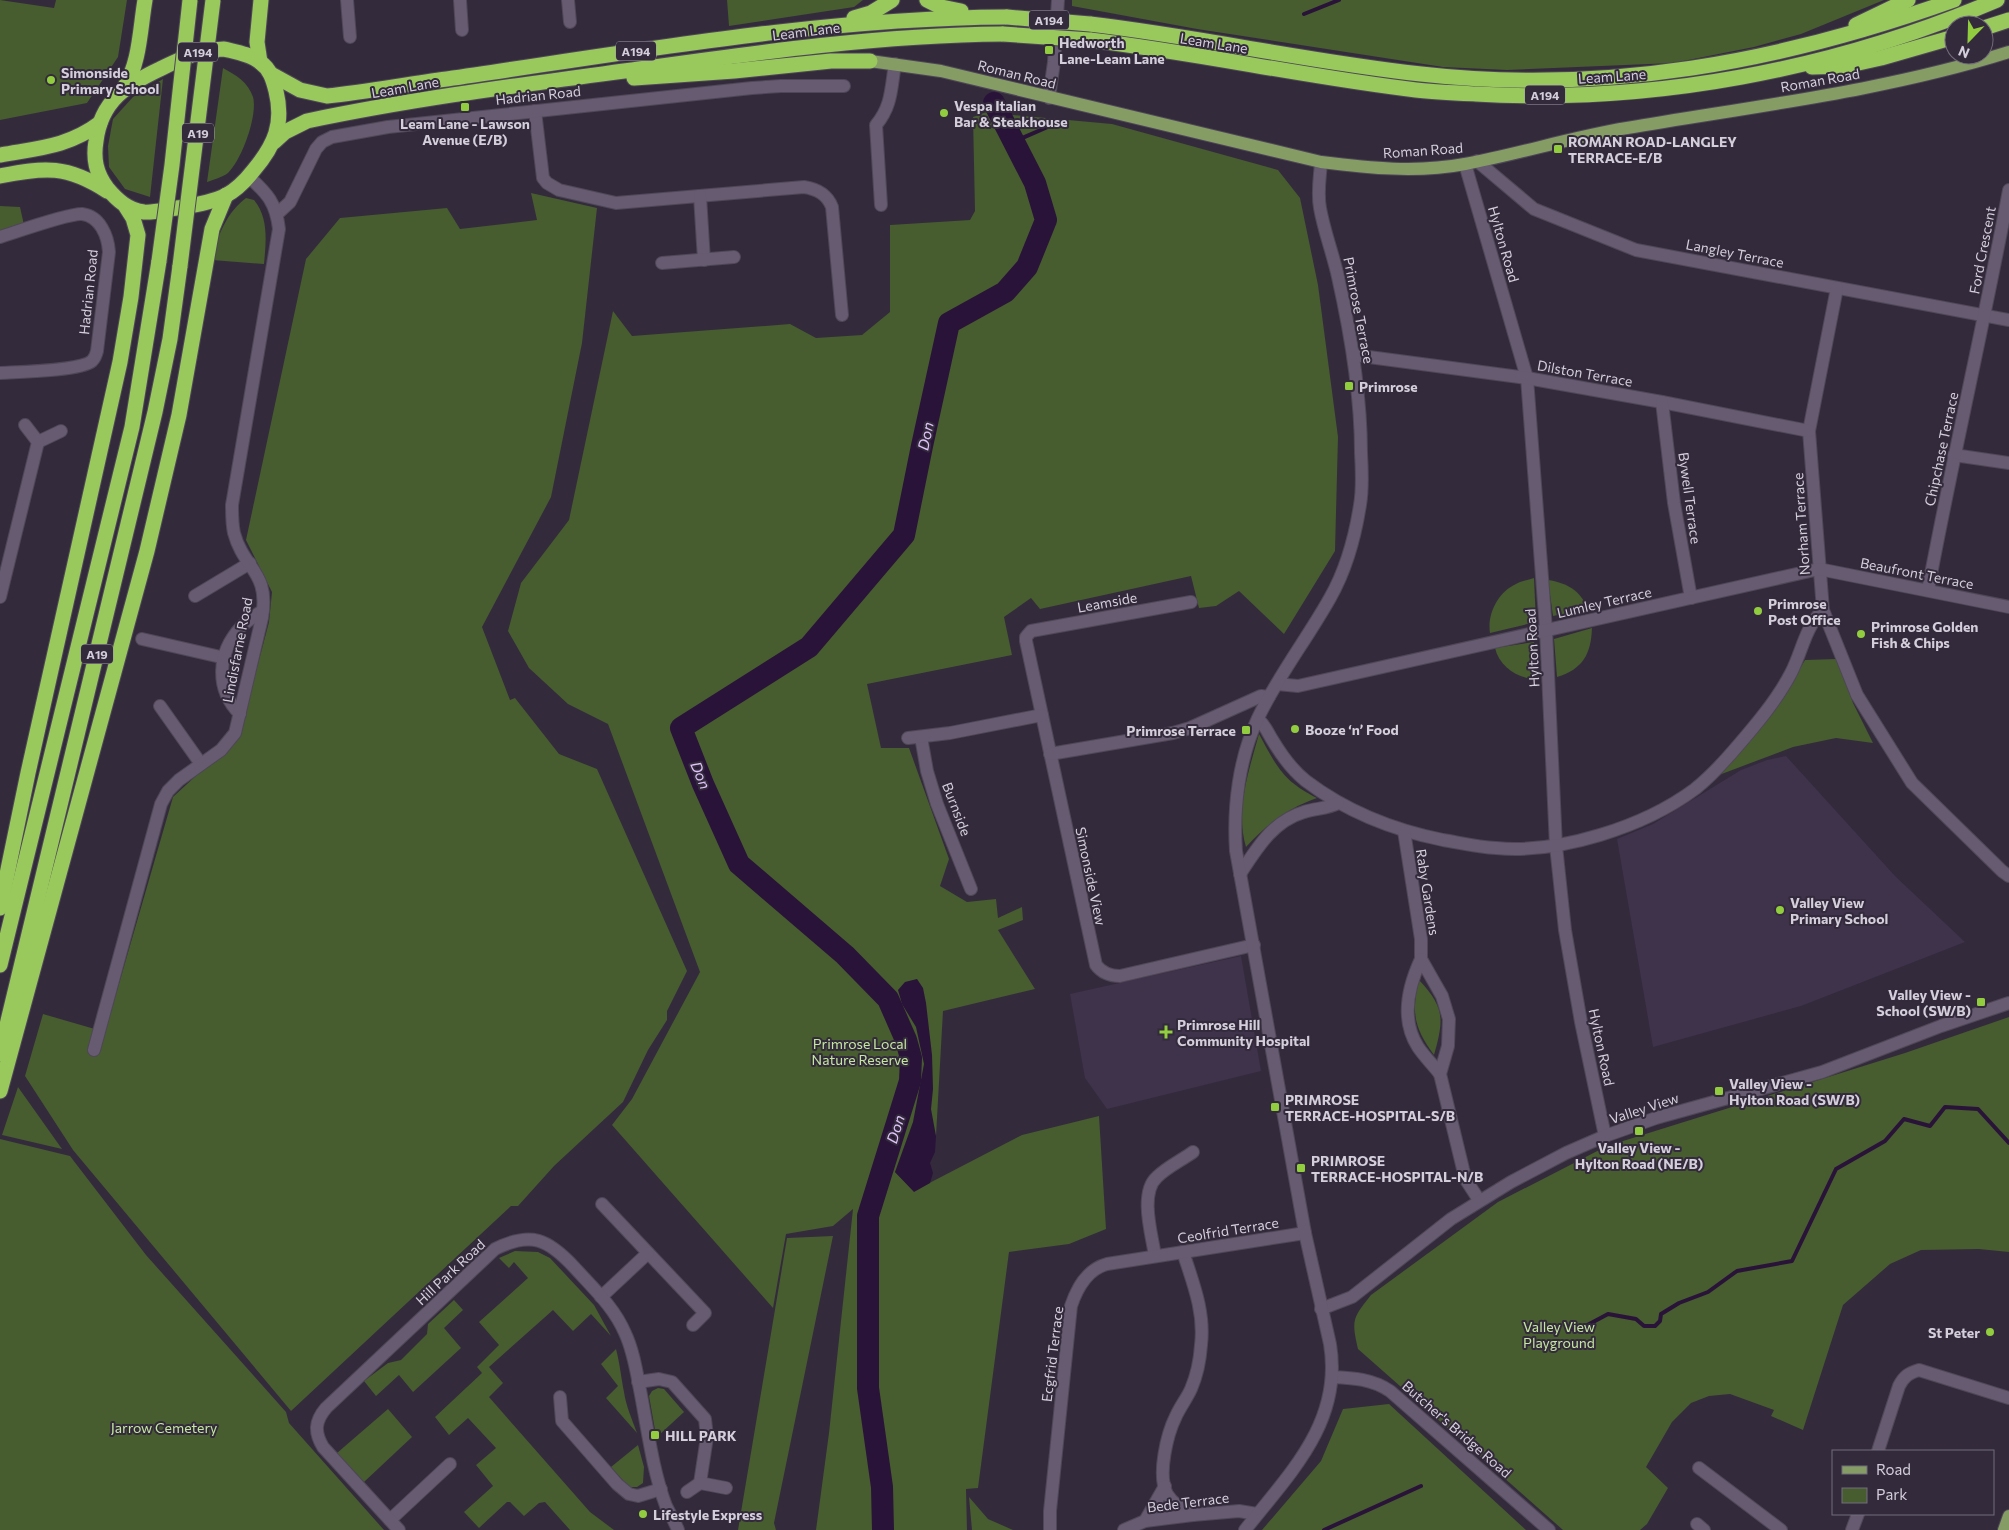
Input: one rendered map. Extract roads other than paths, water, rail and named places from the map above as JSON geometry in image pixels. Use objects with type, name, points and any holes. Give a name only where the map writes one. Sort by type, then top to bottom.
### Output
[{"type":"highway","points":[[124,88],[131,78],[135,64],[145,0]]},
{"type":"highway","name":"A19","points":[[0,965],[132,428],[159,261],[172,165],[190,0]]},
{"type":"highway","name":"A19","points":[[0,1054],[153,421],[170,339],[213,0]]},
{"type":"highway","points":[[260,62],[257,42],[262,0]]},
{"type":"highway","name":"A194","points":[[827,27],[871,13],[892,0]]},
{"type":"highway","name":"A194","points":[[927,0],[941,7],[987,17]]},
{"type":"highway","name":"A194","points":[[1821,43],[1908,0]]},
{"type":"highway","name":"Leam Lane","points":[[271,74],[300,90],[328,96],[685,44],[827,27],[921,18],[1007,17],[1090,24],[1396,71],[1503,79],[1566,79],[1646,74],[1752,59],[1821,43],[1890,23],[1954,0]]},
{"type":"highway","name":"Leam Lane","points":[[274,142],[285,132],[307,121],[526,84],[850,42],[918,36],[1003,34],[1090,40],[1286,72],[1418,90],[1503,95],[1626,92],[1700,84],[1786,68],[1890,40],[1997,0]]},
{"type":"highway","points":[[1994,25],[2009,20]]},
{"type":"highway","name":"A194","points":[[1786,68],[1845,66],[1944,41]]},
{"type":"highway","name":"A194","points":[[0,176],[38,169],[52,169],[83,176],[112,194],[126,207],[148,212],[205,203],[226,195],[248,176],[274,142],[279,123],[279,110],[271,74],[260,62],[244,54],[224,49],[206,50],[187,55],[124,88],[112,102],[100,123],[96,138],[95,162],[98,173],[112,194]]},
{"type":"highway","points":[[526,84],[668,76],[831,61],[870,61]]},
{"type":"highway","name":"A194","points":[[0,156],[51,146],[77,138],[100,123]]},
{"type":"highway","points":[[0,1091],[147,551],[179,415],[210,236],[215,219],[226,195]]},
{"type":"highway","points":[[0,908],[28,773],[120,362],[131,297],[138,236],[133,218],[126,207]]},
{"type":"main road","name":"Roman Road","points":[[870,61],[941,71],[1322,162],[1366,168],[1400,169],[1432,168],[1471,162],[1613,130],[1909,80],[2009,52]]},
{"type":"main road","points":[[2004,1530],[2009,1516]]},
{"type":"street","points":[[347,0],[350,37]]},
{"type":"street","points":[[460,0],[462,30]]},
{"type":"street","points":[[568,0],[570,22]]},
{"type":"street","points":[[1049,98],[1054,62],[1058,0]]},
{"type":"street","points":[[881,205],[876,125],[884,115],[889,104],[895,64]]},
{"type":"street","name":"Hadrian Road","points":[[278,214],[290,202],[316,149],[322,142],[332,137],[388,126],[771,86],[844,86]]},
{"type":"street","points":[[535,110],[541,170],[543,178],[552,187],[605,202],[616,203],[804,187],[812,188],[825,195],[832,207],[842,316]]},
{"type":"street","name":"Primrose Terrace","points":[[1245,1530],[1285,1482],[1314,1437],[1324,1416],[1332,1377],[1331,1352],[1306,1236],[1240,874],[1234,828],[1244,762],[1258,719],[1269,697],[1330,598],[1348,557],[1361,503],[1361,435],[1354,355],[1335,264],[1320,208],[1318,187],[1322,162]]},
{"type":"street","name":"Langley Terrace","points":[[1471,162],[1534,209],[1636,250],[2009,320]]},
{"type":"street","name":"Hylton Road","points":[[1471,162],[1527,378],[1546,630],[1556,846],[1565,930],[1581,1022],[1605,1136]]},
{"type":"street","name":"Lindisfarne Road","points":[[94,1050],[161,804],[168,791],[179,780],[211,758],[229,742],[235,733],[263,610],[263,590],[234,534],[232,506],[279,229],[278,214],[266,192],[248,176]]},
{"type":"street","name":"Ford Crescent","points":[[1985,316],[2009,190]]},
{"type":"street","points":[[700,196],[704,260]]},
{"type":"street","name":"Hadrian Road","points":[[0,237],[77,214],[84,214],[97,222],[105,232],[109,252],[95,357],[85,365],[0,373]]},
{"type":"street","points":[[662,263],[734,257]]},
{"type":"street","name":"Norham Terrace","points":[[1838,288],[1809,431],[1823,610],[1857,695],[1912,783],[2009,876]]},
{"type":"street","name":"Chipchase Terrace","points":[[1928,590],[1954,455],[1985,316]]},
{"type":"street","name":"Dilston Terrace","points":[[1354,355],[1527,378],[1809,431]]},
{"type":"street","name":"Bywell Terrace","points":[[1662,402],[1674,503],[1690,598]]},
{"type":"street","points":[[25,426],[38,442]]},
{"type":"street","points":[[38,442],[61,431]]},
{"type":"street","points":[[0,597],[38,442]]},
{"type":"street","points":[[1954,455],[2009,463]]},
{"type":"street","points":[[194,596],[250,563]]},
{"type":"street","name":"Lumley Terrace","points":[[1278,684],[1298,686],[1819,569]]},
{"type":"street","name":"Beaufront Terrace","points":[[1819,569],[2006,606]]},
{"type":"street","name":"Leamside","points":[[1029,633],[1191,602]]},
{"type":"street","points":[[2006,606],[2009,619]]},
{"type":"street","points":[[240,714],[225,695],[222,669],[232,638],[243,626],[263,610]]},
{"type":"street","points":[[1258,719],[1264,724],[1288,765],[1305,780],[1338,802],[1372,820],[1404,831],[1496,848],[1556,846],[1596,836],[1645,817],[1678,800],[1709,776],[1736,748],[1781,690],[1798,660],[1809,628],[1816,616],[1823,610]]},
{"type":"street","name":"Simonside View","points":[[1029,633],[1026,637],[1026,642],[1096,966],[1112,976],[1120,976],[1254,946]]},
{"type":"street","points":[[142,639],[225,658]]},
{"type":"street","points":[[1050,754],[1173,733],[1190,728],[1261,696],[1269,697]]},
{"type":"street","points":[[160,706],[201,764]]},
{"type":"street","name":"Burnside","points":[[971,890],[937,804],[914,738],[1042,715]]},
{"type":"street","points":[[1240,874],[1256,849],[1290,816],[1332,806],[1338,802]]},
{"type":"street","name":"Raby Gardens","points":[[1404,831],[1421,939],[1421,959],[1411,980],[1407,996],[1409,1028],[1418,1047],[1440,1074],[1463,1169],[1469,1185],[1479,1200]]},
{"type":"street","name":"Raby Gardens","points":[[1421,959],[1442,996],[1449,1019],[1448,1046],[1440,1074]]},
{"type":"street","name":"Valley View","points":[[1321,1309],[1352,1297],[1451,1218],[1479,1200],[1566,1153],[1605,1136],[1665,1115],[1822,1072],[1941,1026],[2009,1003]]},
{"type":"street","points":[[1155,1256],[1147,1195],[1150,1185],[1157,1177],[1193,1152]]},
{"type":"street","points":[[602,1204],[705,1313],[693,1325]]},
{"type":"street","name":"Ceolfrid Terrace","points":[[1155,1256],[1306,1236]]},
{"type":"street","name":"Hill Park Road","points":[[394,1525],[323,1447],[318,1439],[317,1422],[326,1408],[495,1249],[518,1240],[530,1239],[542,1241],[563,1255],[618,1318],[626,1334],[661,1489],[678,1530]]},
{"type":"street","points":[[601,1297],[648,1252]]},
{"type":"street","points":[[1183,1252],[1199,1302],[1202,1317],[1202,1343],[1197,1372],[1191,1389],[1176,1416],[1167,1445],[1163,1480],[1167,1493],[1177,1507],[1193,1516]]},
{"type":"street","name":"Ecgfrid Terrace","points":[[1050,1530],[1050,1511],[1071,1306],[1074,1298],[1086,1278],[1096,1268],[1155,1256]]},
{"type":"street","points":[[1878,1450],[1903,1378],[1910,1373],[1919,1370],[2009,1398]]},
{"type":"street","name":"Butcher's Bridge Road","points":[[1332,1377],[1365,1379],[1379,1383],[1549,1530]]},
{"type":"street","points":[[638,1382],[659,1378],[672,1382],[705,1419],[707,1438],[700,1483]]},
{"type":"street","points":[[560,1397],[562,1421],[618,1484],[629,1494],[638,1496],[661,1489]]},
{"type":"street","points":[[394,1525],[450,1464]]},
{"type":"street","points":[[1699,1468],[1781,1530]]},
{"type":"street","points":[[687,1492],[700,1483],[726,1488]]},
{"type":"street","points":[[1145,1521],[1165,1486]]},
{"type":"street","name":"Bede Terrace","points":[[1124,1530],[1145,1521],[1239,1511],[1257,1514]]},
{"type":"street","points":[[1852,1530],[1858,1515]]},
{"type":"waterway","points":[[1304,14],[1339,0]]},
{"type":"waterway","name":"Don","points":[[883,1530],[882,1487],[868,1388],[868,1216],[910,1081],[911,1058],[906,1040],[888,999],[845,955],[739,864],[703,784],[681,728],[809,647],[904,535],[949,323],[1005,292],[1027,267],[1046,220],[1035,183],[994,103]]},
{"type":"waterway","points":[[1013,142],[1059,122]]},
{"type":"waterway","points":[[1568,1329],[1580,1329],[1608,1314],[1636,1319],[1644,1326],[1655,1326],[1660,1321],[1661,1314],[1679,1303],[1708,1292],[1737,1271],[1792,1261],[1836,1169],[1885,1141],[1904,1119],[1930,1126],[1945,1107],[1978,1109],[2009,1143]]},
{"type":"waterway","points":[[1324,1530],[1421,1486]]},
{"type":"place","name":"Hedworth Lane-Leam Lane","points":[[1049,50]]},
{"type":"place","name":"Simonside Primary School","points":[[51,80]]},
{"type":"place","name":"Leam Lane - Lawson Avenue (E/B)","points":[[465,107]]},
{"type":"place","name":"Vespa Italian Bar & Steakhouse","points":[[944,113]]},
{"type":"place","name":"ROMAN ROAD-LANGLEY TERRACE-E/B","points":[[1558,149]]},
{"type":"place","name":"Primrose","points":[[1349,386]]},
{"type":"place","name":"Primrose Post Office","points":[[1758,611]]},
{"type":"place","name":"Primrose Golden Fish & Chips","points":[[1861,634]]},
{"type":"place","name":"Booze ‘n’ Food","points":[[1295,729]]},
{"type":"place","name":"Primrose Terrace","points":[[1246,730]]},
{"type":"place","name":"Valley View Primary School","points":[[1780,910]]},
{"type":"place","name":"Valley View - School (SW/B)","points":[[1981,1002]]},
{"type":"place","name":"Primrose Hill Community Hospital","points":[[1166,1032]]},
{"type":"place","name":"Valley View - Hylton Road (SW/B)","points":[[1719,1091]]},
{"type":"place","name":"PRIMROSE TERRACE-HOSPITAL-S/B","points":[[1275,1107]]},
{"type":"place","name":"Valley View - Hylton Road (NE/B)","points":[[1639,1131]]},
{"type":"place","name":"PRIMROSE TERRACE-HOSPITAL-N/B","points":[[1301,1168]]},
{"type":"place","name":"St Peter","points":[[1990,1332]]},
{"type":"place","name":"HILL PARK","points":[[655,1435]]},
{"type":"place","name":"Lifestyle Express","points":[[643,1514]]},
{"type":"park label","name":"Primrose Local Nature Reserve","points":[[860,1052]]},
{"type":"park label","name":"Valley View Playground","points":[[1559,1334]]},
{"type":"park label","name":"Jarrow Cemetery","points":[[164,1427]]}]
